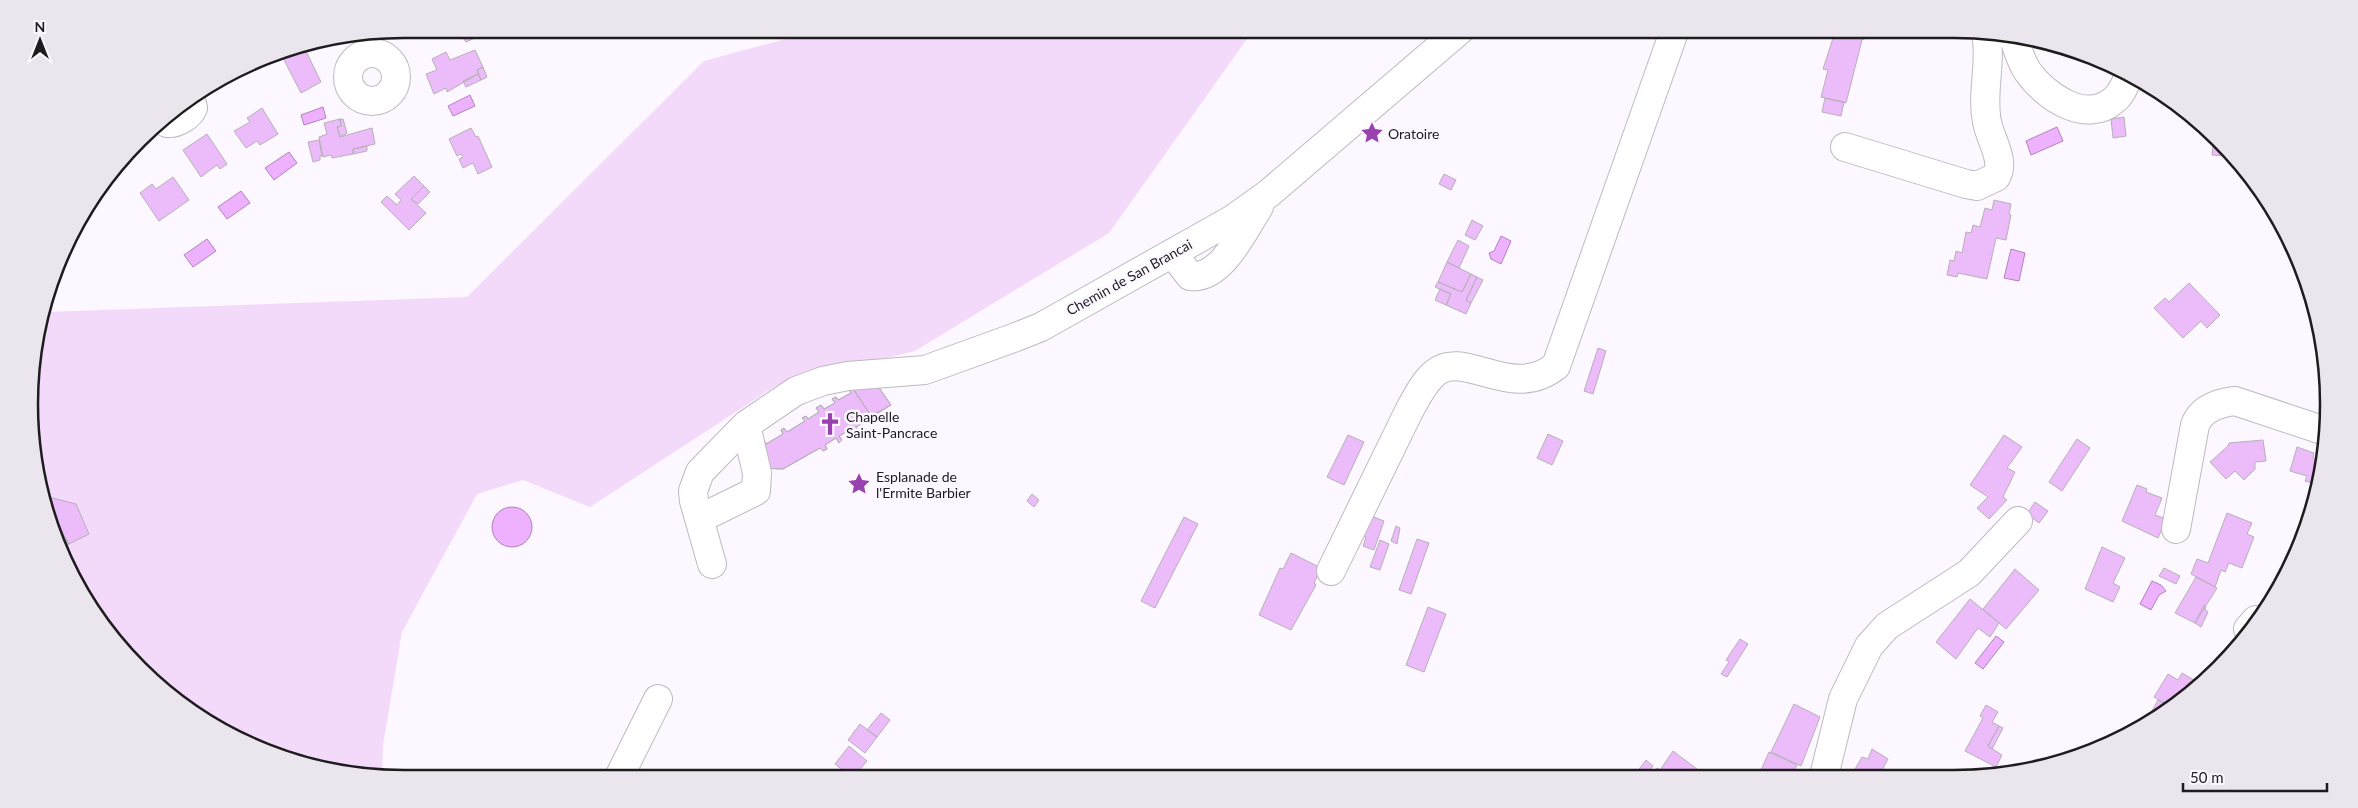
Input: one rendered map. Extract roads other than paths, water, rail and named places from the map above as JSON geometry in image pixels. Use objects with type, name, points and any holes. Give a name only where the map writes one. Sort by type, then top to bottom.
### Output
[{"type":"street","name":"Chemin de San Brancai","points":[[712,564],[693,492],[700,472],[746,425],[796,391],[812,384],[848,376],[925,370],[1016,338],[1041,327],[1173,254],[1190,276],[1211,272],[1225,258],[1268,194],[1450,38]]},
{"type":"street","points":[[1331,571],[1409,411],[1423,385],[1436,371],[1449,366],[1462,365],[1500,378],[1518,379],[1539,377],[1556,366],[1673,38]]},
{"type":"street","points":[[1845,148],[1966,184],[1978,186],[1996,178],[2000,165],[1985,110],[1989,64],[1987,39]]},
{"type":"street","points":[[2016,43],[2027,70],[2036,82],[2052,96],[2077,108],[2094,108],[2115,100],[2126,81]]},
{"type":"street","points":[[168,123],[173,123],[190,113],[193,108],[192,105]]},
{"type":"street","points":[[2176,528],[2195,425],[2203,412],[2225,402],[2235,401],[2320,429]]},
{"type":"street","points":[[699,519],[756,491],[757,473],[746,425]]},
{"type":"street","points":[[1825,770],[1843,699],[1869,646],[1887,626],[1969,573],[2018,522]]},
{"type":"street","points":[[622,770],[658,699]]},
{"type":"place","name":"Oratoire","points":[[1372,133]]},
{"type":"place","name":"Chapelle Saint-Pancrace","points":[[830,424]]},
{"type":"place","name":"Esplanade de l'Ermite Barbier","points":[[859,484]]}]
